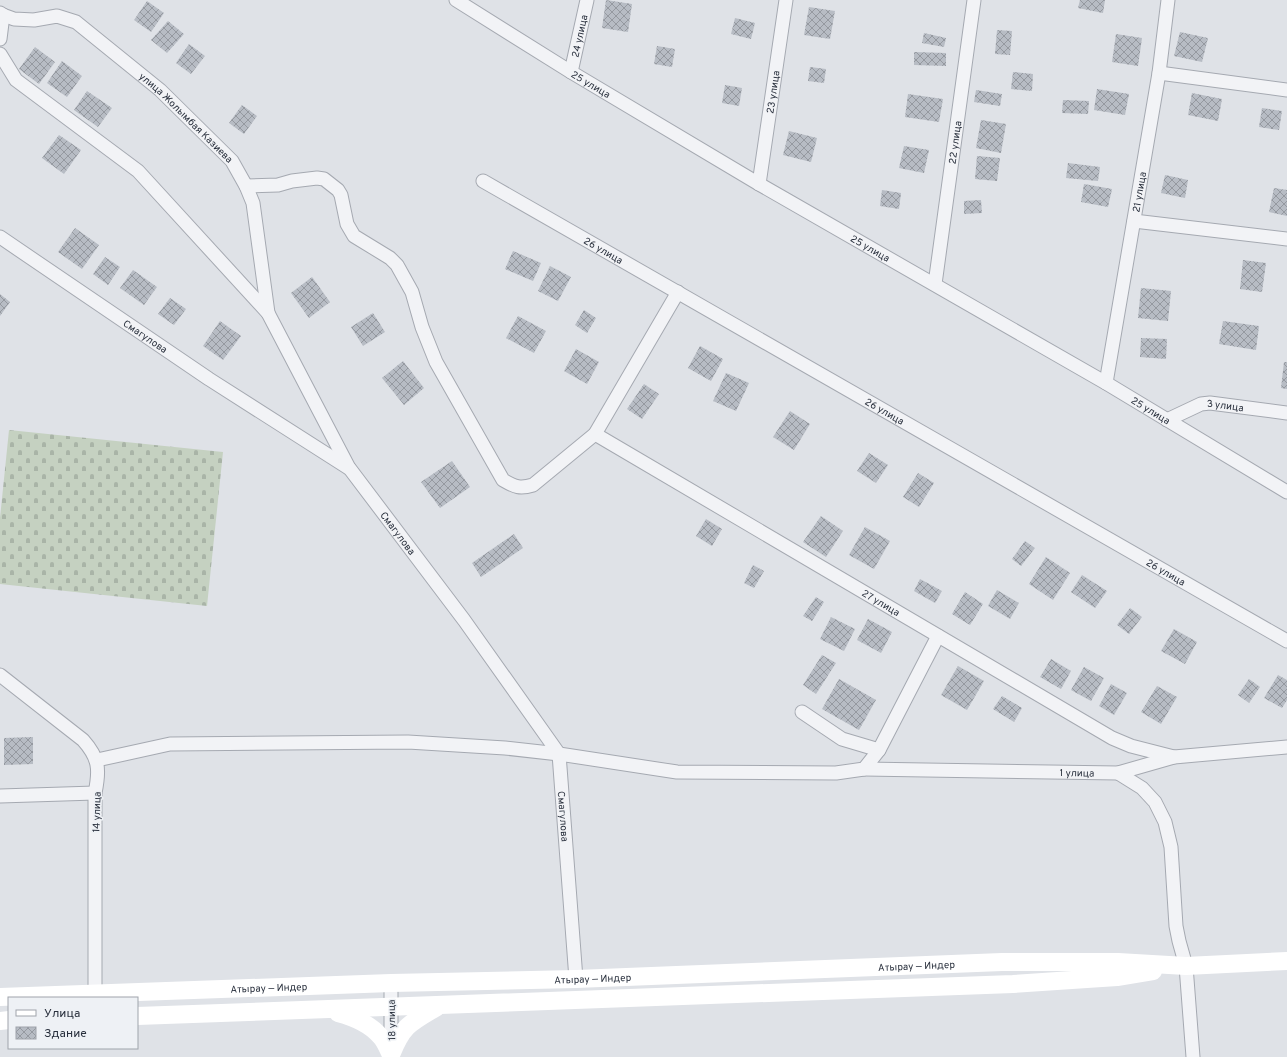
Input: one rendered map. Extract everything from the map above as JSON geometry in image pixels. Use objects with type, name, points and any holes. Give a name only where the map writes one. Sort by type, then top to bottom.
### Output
[{"type":"main road","name":"Атырау — Индер","points":[[0,997],[391,983],[576,979],[1002,962],[1118,962],[1186,966],[1287,961]]},
{"type":"main road","name":"Атырау — Индер","points":[[138,1016],[391,1008],[1013,984],[1117,977],[1186,966]]},
{"type":"main road","points":[[391,1056],[404,1029],[414,1020],[439,1006]]},
{"type":"main road","points":[[326,1010],[348,1016],[372,1028],[380,1036],[391,1056]]},
{"type":"street","name":"25 улица","points":[[456,0],[571,72],[759,184],[1106,383],[1287,492]]},
{"type":"street","name":"24 улица","points":[[571,72],[587,0]]},
{"type":"street","name":"23 улица","points":[[759,184],[786,0]]},
{"type":"street","name":"22 улица","points":[[935,284],[974,0]]},
{"type":"street","name":"21 улица","points":[[1106,383],[1159,73],[1168,0]]},
{"type":"street","name":"улица Жолымбая Казиева","points":[[0,39],[2,14],[14,19],[34,20],[57,16],[76,22],[160,90],[232,161],[246,186],[253,203],[268,313]]},
{"type":"street","name":"улица Жолымбая Казиева","points":[[0,54],[16,80],[138,171],[268,313],[350,469]]},
{"type":"street","points":[[1159,73],[1287,90]]},
{"type":"street","points":[[246,186],[278,185],[292,181],[318,178],[324,179],[338,190],[341,195],[347,224],[354,236],[390,258],[397,265],[412,292],[422,327],[436,362],[503,480],[513,486],[524,488],[534,485],[595,434],[678,292]]},
{"type":"street","name":"26 улица","points":[[483,181],[1287,641]]},
{"type":"street","points":[[1134,220],[1287,239]]},
{"type":"street","name":"Смагулова","points":[[0,237],[209,379],[350,469],[464,620],[559,754],[576,979]]},
{"type":"street","name":"3 улица","points":[[1167,420],[1201,404],[1210,403],[1287,414]]},
{"type":"street","name":"27 улица","points":[[595,434],[1112,738],[1131,746],[1174,757]]},
{"type":"street","points":[[864,769],[879,750],[938,636]]},
{"type":"street","points":[[0,675],[83,740],[91,749],[97,760]]},
{"type":"street","points":[[802,712],[842,739],[879,750]]},
{"type":"street","name":"1 улица","points":[[97,760],[170,744],[408,742],[505,748],[559,754],[677,772],[836,774],[864,769],[1118,773],[1174,757],[1287,747]]},
{"type":"street","name":"14 улица","points":[[95,994],[95,793],[99,776],[97,760]]},
{"type":"street","points":[[1118,773],[1142,788],[1155,802],[1165,822],[1171,848],[1176,926],[1186,966],[1193,1057]]},
{"type":"street","points":[[0,796],[95,793]]},
{"type":"street","name":"18 улица","points":[[391,983],[391,1056]]},
{"type":"green space","points":[[9,430],[223,452],[207,606],[0,584],[0,518]]},
{"type":"building","points":[[606,0],[632,4],[628,32],[602,28]]},
{"type":"building","points":[[1080,0],[1105,0],[1103,13],[1078,8]]},
{"type":"building","points":[[147,1],[164,13],[151,32],[134,20]]},
{"type":"building","points":[[809,7],[835,11],[830,39],[804,35]]},
{"type":"building","points":[[735,18],[755,23],[751,39],[731,34]]},
{"type":"building","points":[[168,21],[184,34],[167,53],[151,40]]},
{"type":"building","points":[[997,30],[1012,31],[1010,55],[995,54]]},
{"type":"building","points":[[1180,32],[1208,38],[1202,62],[1174,56]]},
{"type":"building","points":[[924,33],[946,38],[944,47],[922,43]]},
{"type":"building","points":[[1116,34],[1142,38],[1138,66],[1112,62]]},
{"type":"building","points":[[189,44],[205,56],[191,74],[176,63]]},
{"type":"building","points":[[657,46],[675,49],[672,67],[654,64]]},
{"type":"building","points":[[35,47],[55,62],[39,84],[19,69]]},
{"type":"building","points":[[914,52],[946,53],[946,66],[914,65]]},
{"type":"building","points":[[62,61],[82,76],[67,97],[47,83]]},
{"type":"building","points":[[810,67],[826,69],[824,83],[808,81]]},
{"type":"building","points":[[1013,72],[1033,74],[1032,91],[1011,89]]},
{"type":"building","points":[[725,85],[742,88],[739,106],[722,103]]},
{"type":"building","points":[[1097,89],[1129,94],[1125,115],[1094,110]]},
{"type":"building","points":[[976,90],[1002,94],[1000,106],[974,102]]},
{"type":"building","points":[[87,91],[112,108],[98,127],[74,110]]},
{"type":"building","points":[[1192,93],[1222,99],[1218,121],[1188,115]]},
{"type":"building","points":[[908,94],[943,99],[939,122],[905,117]]},
{"type":"building","points":[[1063,100],[1089,101],[1088,114],[1062,113]]},
{"type":"building","points":[[242,105],[257,116],[244,134],[229,123]]},
{"type":"building","points":[[1262,108],[1282,111],[1279,130],[1259,127]]},
{"type":"building","points":[[981,120],[1006,124],[1001,153],[976,148]]},
{"type":"building","points":[[789,131],[817,138],[811,162],[783,155]]},
{"type":"building","points":[[59,135],[81,150],[64,174],[42,158]]},
{"type":"building","points":[[904,146],[929,150],[924,173],[899,168]]},
{"type":"building","points":[[977,156],[1000,158],[997,181],[975,179]]},
{"type":"building","points":[[1068,163],[1100,167],[1098,181],[1066,178]]},
{"type":"building","points":[[1165,175],[1188,180],[1185,198],[1161,193]]},
{"type":"building","points":[[1084,184],[1112,189],[1108,207],[1081,202]]},
{"type":"building","points":[[1274,188],[1287,190],[1287,216],[1269,212]]},
{"type":"building","points":[[882,190],[901,193],[899,209],[880,206]]},
{"type":"building","points":[[981,200],[982,213],[964,214],[964,201]]},
{"type":"building","points":[[75,228],[99,245],[82,269],[58,252]]},
{"type":"building","points":[[513,251],[541,263],[533,281],[505,269]]},
{"type":"building","points":[[105,257],[120,267],[108,285],[93,274]]},
{"type":"building","points":[[1243,260],[1266,263],[1262,292],[1240,289]]},
{"type":"building","points":[[550,266],[571,277],[558,301],[538,291]]},
{"type":"building","points":[[133,270],[157,287],[144,305],[120,288]]},
{"type":"building","points":[[312,277],[330,302],[309,318],[291,293]]},
{"type":"building","points":[[1141,288],[1171,291],[1168,321],[1138,318]]},
{"type":"building","points":[[0,294],[10,302],[0,316]]},
{"type":"building","points":[[170,298],[186,309],[174,325],[158,314]]},
{"type":"building","points":[[584,310],[596,318],[587,333],[575,325]]},
{"type":"building","points":[[373,313],[385,332],[363,346],[351,327]]},
{"type":"building","points":[[518,316],[546,331],[534,353],[506,338]]},
{"type":"building","points":[[220,321],[241,336],[223,360],[203,346]]},
{"type":"building","points":[[1223,321],[1259,326],[1256,350],[1219,344]]},
{"type":"building","points":[[1141,338],[1167,339],[1166,359],[1140,357]]},
{"type":"building","points":[[700,346],[723,359],[711,381],[688,368]]},
{"type":"building","points":[[576,349],[599,362],[587,384],[564,371]]},
{"type":"building","points":[[403,361],[424,388],[404,405],[382,378]]},
{"type":"building","points":[[1284,362],[1287,362],[1287,389],[1281,388]]},
{"type":"building","points":[[726,373],[749,383],[736,411],[713,401]]},
{"type":"building","points":[[644,384],[659,394],[642,419],[627,409]]},
{"type":"building","points":[[790,411],[810,424],[794,450],[773,437]]},
{"type":"building","points":[[869,453],[888,465],[876,483],[857,471]]},
{"type":"building","points":[[452,461],[470,487],[440,508],[421,482]]},
{"type":"building","points":[[918,473],[934,483],[919,507],[903,497]]},
{"type":"building","points":[[821,516],[843,531],[826,557],[803,542]]},
{"type":"building","points":[[706,519],[722,529],[712,546],[696,536]]},
{"type":"building","points":[[865,527],[890,541],[874,569],[849,555]]},
{"type":"building","points":[[514,534],[523,548],[481,577],[472,563]]},
{"type":"building","points":[[1025,541],[1035,548],[1021,566],[1012,559]]},
{"type":"building","points":[[1046,557],[1070,573],[1053,600],[1029,584]]},
{"type":"building","points":[[753,565],[764,571],[754,588],[744,583]]},
{"type":"building","points":[[1082,575],[1107,591],[1095,608],[1071,592]]},
{"type":"building","points":[[920,579],[942,591],[935,603],[914,591]]},
{"type":"building","points":[[997,590],[1019,603],[1010,619],[988,606]]},
{"type":"building","points":[[965,592],[983,604],[970,625],[952,614]]},
{"type":"building","points":[[816,597],[824,602],[812,621],[803,616]]},
{"type":"building","points":[[1130,608],[1142,617],[1129,634],[1117,625]]},
{"type":"building","points":[[831,617],[855,629],[844,651],[820,639]]},
{"type":"building","points":[[868,619],[892,632],[881,653],[857,640]]},
{"type":"building","points":[[1174,629],[1197,642],[1185,664],[1161,651]]},
{"type":"building","points":[[822,655],[836,663],[816,694],[803,685]]},
{"type":"building","points":[[1051,659],[1071,671],[1061,689],[1040,677]]},
{"type":"building","points":[[958,666],[984,681],[967,710],[941,695]]},
{"type":"building","points":[[1084,667],[1104,678],[1091,701],[1071,690]]},
{"type":"building","points":[[1278,675],[1287,680],[1287,700],[1282,708],[1264,698]]},
{"type":"building","points":[[839,679],[876,700],[859,730],[822,709]]},
{"type":"building","points":[[1249,679],[1260,687],[1249,703],[1238,695]]},
{"type":"building","points":[[1111,684],[1127,693],[1114,715],[1099,706]]},
{"type":"building","points":[[1157,686],[1177,697],[1161,724],[1141,712]]},
{"type":"building","points":[[1002,696],[1022,708],[1014,722],[993,709]]},
{"type":"building","points":[[33,737],[33,764],[4,765],[4,738]]}]
